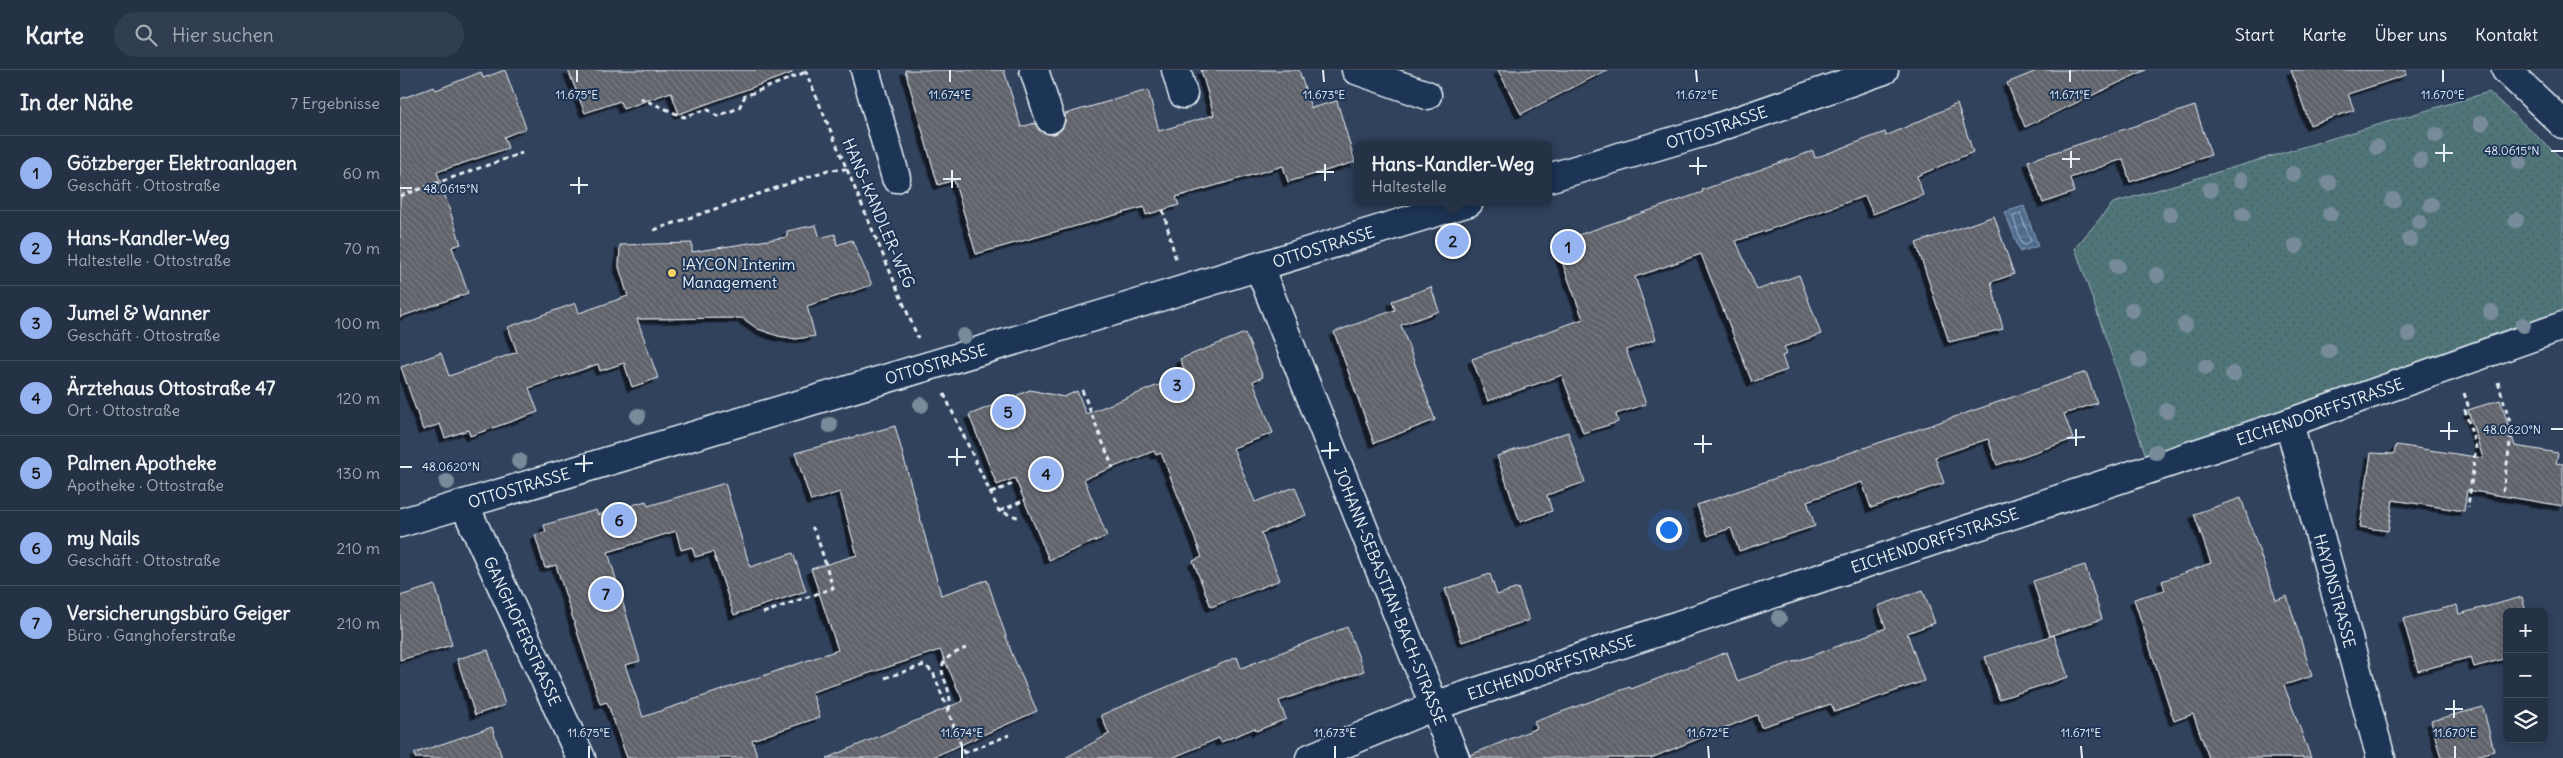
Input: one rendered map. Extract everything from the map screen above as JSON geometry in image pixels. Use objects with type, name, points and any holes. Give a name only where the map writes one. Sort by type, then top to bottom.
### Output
[{"type":"street","points":[[864,70],[896,178]]},
{"type":"street","points":[[1034,70],[1050,119]]},
{"type":"street","points":[[1356,70],[1427,95]]},
{"type":"street","name":"OTTOSTRASSE","points":[[1552,177],[1723,126],[1884,70]]},
{"type":"street","points":[[2506,70],[2563,124]]},
{"type":"street","name":"OTTOSTRASSE","points":[[400,523],[930,366],[1456,206]]},
{"type":"street","name":"JOHANN-SEBASTIAN-BACH-STRASSE","points":[[1259,267],[1455,758]]},
{"type":"street","name":"EICHENDORFFSTRASSE","points":[[1310,758],[1434,706],[2289,423],[2563,326]]},
{"type":"street","name":"HAYDNSTRASSE","points":[[2289,423],[2381,758]]},
{"type":"street","name":"GANGHOFERSTRASSE","points":[[464,504],[581,758]]},
{"type":"path","points":[[640,98],[684,117],[707,109],[717,116],[739,108],[745,96],[805,71]]},
{"type":"path","name":"HANS-KANDLER-WEG","points":[[805,71],[930,366],[999,511]]},
{"type":"path","points":[[400,196],[522,153]]},
{"type":"path","points":[[654,230],[828,170],[847,169]]},
{"type":"path","points":[[1163,210],[1174,251]]},
{"type":"path","points":[[1082,390],[1113,468]]},
{"type":"path","points":[[2503,401],[2512,429],[2503,491]]},
{"type":"path","points":[[2466,410],[2476,447],[2468,508]]},
{"type":"path","points":[[991,493],[1017,482]]},
{"type":"path","points":[[999,511],[1024,500]]},
{"type":"path","points":[[999,511],[1020,518]]},
{"type":"path","points":[[763,613],[833,588],[816,533],[812,528]]},
{"type":"path","points":[[949,710],[951,702],[941,669],[942,663],[951,654],[966,648]]},
{"type":"path","points":[[886,678],[924,665],[933,672],[966,758]]},
{"type":"path","points":[[964,752],[1009,735]]},
{"type":"green space","points":[[2489,92],[2563,160],[2563,315],[2147,459],[2075,248],[2113,203]]},
{"type":"water","points":[[2024,206],[2038,246],[2020,252],[2005,212]]},
{"type":"building","points":[[505,70],[526,128],[504,137],[508,148],[437,172],[461,244],[452,247],[468,293],[400,317],[400,99],[434,87],[436,90],[481,72],[483,78]]},
{"type":"building","points":[[568,70],[792,70],[792,73],[679,114],[671,92],[623,109],[620,101],[585,113]]},
{"type":"building","points":[[905,70],[1004,70],[1021,127],[1035,123],[1039,130],[1047,134],[1055,134],[1062,129],[1065,122],[1065,114],[1148,90],[1159,131],[1214,115],[1201,70],[1299,70],[1311,108],[1337,101],[1354,159],[1354,162],[1288,182],[1283,166],[1176,197],[1179,205],[1146,215],[1144,207],[976,254],[954,180],[938,185]]},
{"type":"building","points":[[1498,70],[1607,70],[1521,114]]},
{"type":"building","points":[[2039,70],[2146,70],[2025,127],[2007,83]]},
{"type":"building","points":[[2291,70],[2406,70],[2406,75],[2348,94],[2354,110],[2310,125]]},
{"type":"building","points":[[1957,104],[1973,152],[1917,176],[1923,195],[1873,214],[1865,196],[1736,241],[1757,290],[1799,275],[1821,334],[1784,347],[1787,354],[1782,356],[1787,370],[1752,382],[1701,254],[1635,277],[1656,339],[1626,350],[1646,404],[1616,414],[1618,422],[1583,433],[1562,375],[1488,401],[1472,359],[1583,319],[1555,243],[1703,192],[1702,190],[1813,151],[1815,158],[1885,132],[1886,136]]},
{"type":"building","points":[[2195,106],[2211,155],[2130,182],[2123,159],[2070,178],[2074,192],[2043,203],[2028,161]]},
{"type":"building","points":[[1994,216],[2014,274],[1991,282],[2003,329],[1949,342],[1916,243]]},
{"type":"building","points":[[816,225],[820,238],[835,234],[837,245],[852,240],[872,285],[807,306],[815,336],[796,339],[778,336],[758,329],[742,318],[637,319],[658,378],[632,387],[624,363],[600,371],[598,364],[529,388],[538,412],[470,436],[468,430],[445,438],[440,424],[423,430],[401,367],[441,353],[449,376],[517,352],[508,327],[576,303],[579,313],[628,296],[619,267],[620,245],[692,243],[692,252],[787,237],[787,231]]},
{"type":"building","points":[[1431,287],[1439,311],[1401,325],[1435,420],[1374,443],[1334,332],[1395,310],[1392,301]]},
{"type":"building","points":[[1245,333],[1263,377],[1253,381],[1273,433],[1233,448],[1255,502],[1295,487],[1306,515],[1261,533],[1280,580],[1211,607],[1193,561],[1202,557],[1161,453],[1156,455],[1154,451],[1084,479],[1107,536],[1049,560],[1015,478],[997,485],[969,415],[1030,390],[1064,397],[1077,391],[1086,414],[1186,374],[1180,359]]},
{"type":"building","points":[[2086,372],[2097,403],[2064,414],[2073,439],[1997,465],[1988,439],[1964,447],[1935,457],[1944,483],[1871,508],[1862,482],[1807,501],[1815,526],[1739,551],[1731,528],[1708,536],[1697,505]]},
{"type":"building","points":[[2500,400],[2515,446],[2558,453],[2556,463],[2563,464],[2563,506],[2467,490],[2464,511],[2393,500],[2388,531],[2360,527],[2371,453],[2394,454],[2396,445],[2483,458],[2468,410]]},
{"type":"building","points":[[895,426],[941,595],[987,580],[1012,654],[1037,711],[931,758],[827,758],[963,701],[940,650],[812,692],[820,717],[752,740],[758,758],[627,758],[607,702],[600,704],[556,565],[545,568],[535,535],[546,532],[544,525],[596,510],[598,515],[646,501],[648,506],[725,483],[750,567],[793,553],[806,591],[734,615],[713,552],[695,557],[692,547],[681,550],[676,531],[608,552],[640,661],[625,665],[643,717],[838,650],[811,569],[857,555],[840,492],[811,501],[795,453]]},
{"type":"building","points":[[1568,432],[1585,482],[1547,495],[1552,511],[1520,522],[1497,456]]},
{"type":"building","points":[[2241,498],[2276,600],[2287,596],[2312,676],[2284,685],[2311,758],[2209,758],[2193,714],[2174,721],[2134,599],[2165,590],[2162,581],[2211,563],[2194,514]]},
{"type":"building","points":[[2085,565],[2102,619],[2050,636],[2033,581]]},
{"type":"building","points":[[1490,574],[1497,595],[1518,588],[1529,620],[1462,642],[1445,589]]},
{"type":"building","points":[[435,585],[452,645],[400,660],[400,596]]},
{"type":"building","points":[[1923,590],[1935,623],[1907,633],[1924,681],[1835,712],[1831,704],[1761,727],[1757,715],[1651,758],[1470,758],[1470,755],[1537,728],[1534,722],[1630,687],[1631,689],[1727,652],[1737,681],[1814,655],[1886,628],[1878,606]]},
{"type":"building","points":[[2522,597],[2525,608],[2503,608],[2503,659],[2474,667],[2471,657],[2418,671],[2403,619],[2457,605],[2459,614]]},
{"type":"building","points":[[1347,627],[1364,671],[1279,701],[1286,719],[1256,731],[1255,728],[1221,742],[1219,738],[1172,758],[1065,758],[1109,734],[1101,715],[1237,657],[1241,668]]},
{"type":"building","points":[[2054,635],[2068,677],[1999,699],[1985,657]]},
{"type":"building","points":[[488,650],[505,705],[475,715],[457,659]]},
{"type":"building","points":[[2483,707],[2494,751],[2469,758],[2441,758],[2431,721]]},
{"type":"building","points":[[492,727],[502,758],[415,758],[415,753]]},
{"type":"place","name":"Hans-Kandler-Weg","points":[[1453,241]]},
{"type":"place","name":"Götzberger Elektroanlagen","points":[[1568,247]]},
{"type":"place","name":"!AYCON Interim Management","points":[[672,273]]},
{"type":"place","name":"Jumel & Wanner","points":[[1177,385]]},
{"type":"place","name":"Palmen Apotheke","points":[[1008,412]]},
{"type":"place","name":"Ärztehaus Ottostraße 47","points":[[1046,474]]},
{"type":"place","name":"my Nails","points":[[619,520]]},
{"type":"place","name":"Versicherungsbüro Geiger","points":[[606,594]]}]
